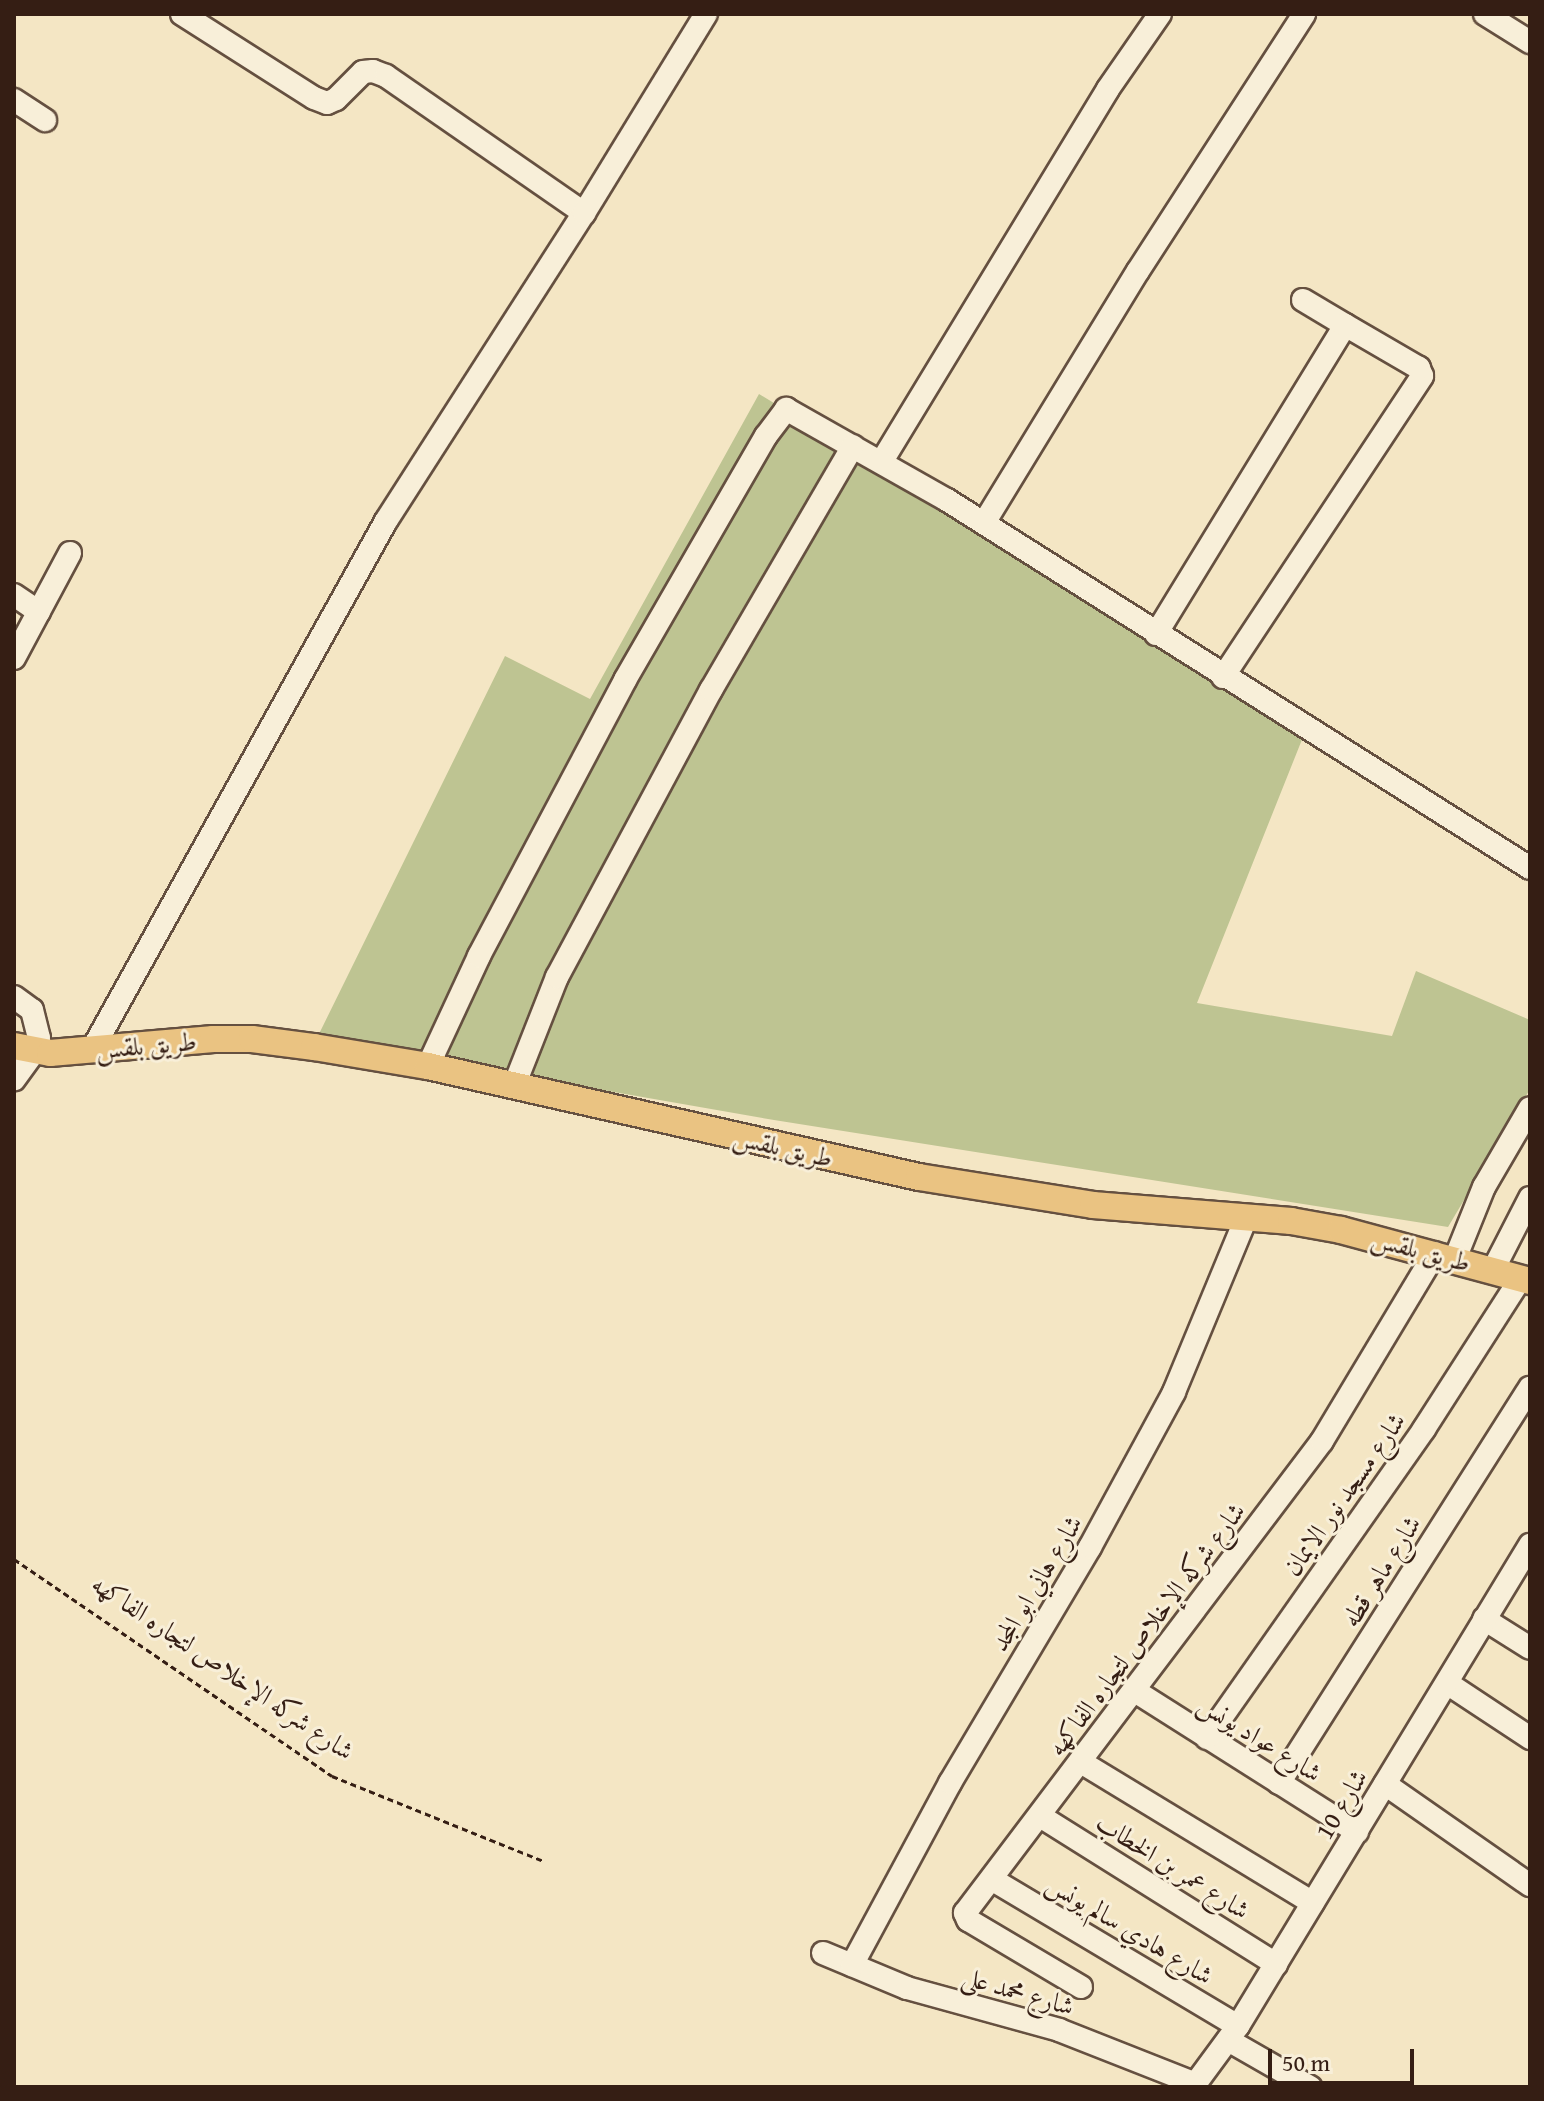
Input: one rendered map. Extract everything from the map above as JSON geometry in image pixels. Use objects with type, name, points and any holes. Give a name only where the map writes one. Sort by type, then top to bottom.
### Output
[{"type":"main road","name":"طريق بلقس","points":[[24,1049],[92,1050],[213,1039],[252,1039],[428,1066],[919,1177],[1093,1205],[1246,1218],[1341,1230],[1526,1279]]},
{"type":"street","points":[[182,14],[306,94],[327,103],[336,99],[363,72],[373,71],[386,76],[584,213]]},
{"type":"street","points":[[92,1050],[379,532],[584,213],[706,14]]},
{"type":"street","points":[[882,461],[1068,153],[1160,14]]},
{"type":"street","points":[[984,523],[1138,271],[1304,14]]},
{"type":"street","points":[[1485,14],[1530,42]]},
{"type":"street","points":[[14,100],[45,120]]},
{"type":"street","points":[[1223,677],[1422,376],[1419,368],[1303,300]]},
{"type":"street","points":[[1156,634],[1345,325]]},
{"type":"street","points":[[428,1066],[479,956],[625,680],[780,413],[788,409],[984,523],[1223,677],[1530,868]]},
{"type":"street","points":[[514,1086],[563,966],[711,690],[853,446]]},
{"type":"street","points":[[14,658],[70,553]]},
{"type":"street","points":[[14,595],[39,612]]},
{"type":"street","points":[[14,997],[32,1010],[38,1024],[24,1049],[14,1080]]},
{"type":"street","name":"شارع شركه الإخلاص لتجاره الفاكهه","points":[[1081,1987],[966,1917],[967,1910],[993,1880],[1322,1441],[1445,1256],[1530,1108]]},
{"type":"street","points":[[1493,1270],[1530,1198]]},
{"type":"street","name":"شارع هاني ابو المجد","points":[[852,1965],[950,1783],[1090,1547],[1174,1392],[1246,1218]]},
{"type":"street","name":"شارع مسجد نور الايمان","points":[[1207,1738],[1526,1279]]},
{"type":"street","name":"شارع ماهر قطه","points":[[1279,1783],[1530,1388]]},
{"type":"street","name":"شارع 10","points":[[1195,2085],[1233,2033],[1276,1964],[1530,1545]]},
{"type":"street","points":[[1484,1619],[1530,1648]]},
{"type":"street","points":[[1447,1683],[1530,1738]]},
{"type":"street","name":"شارع عواد يونس","points":[[1135,1691],[1357,1832]]},
{"type":"street","points":[[1081,1762],[1313,1903]]},
{"type":"street","points":[[1385,1784],[1530,1885]]},
{"type":"street","name":"شارع عمر بن الخطاب","points":[[1040,1816],[1276,1964]]},
{"type":"street","name":"شارع هادي سالم يونس","points":[[993,1880],[1233,2033],[1310,2087]]},
{"type":"street","name":"شارع محمد على","points":[[823,1953],[907,1988],[1059,2030],[1195,2085]]},
{"type":"path","name":"شارع شركه الإخلاص لتجاره الفاكهه","points":[[14,1559],[322,1770],[352,1785],[543,1861]]},
{"type":"green space","points":[[759,394],[1307,727],[1197,1003],[1392,1036],[1416,971],[1530,1020],[1530,1089],[1448,1227],[774,1120],[316,1040],[505,656],[590,699]]}]
